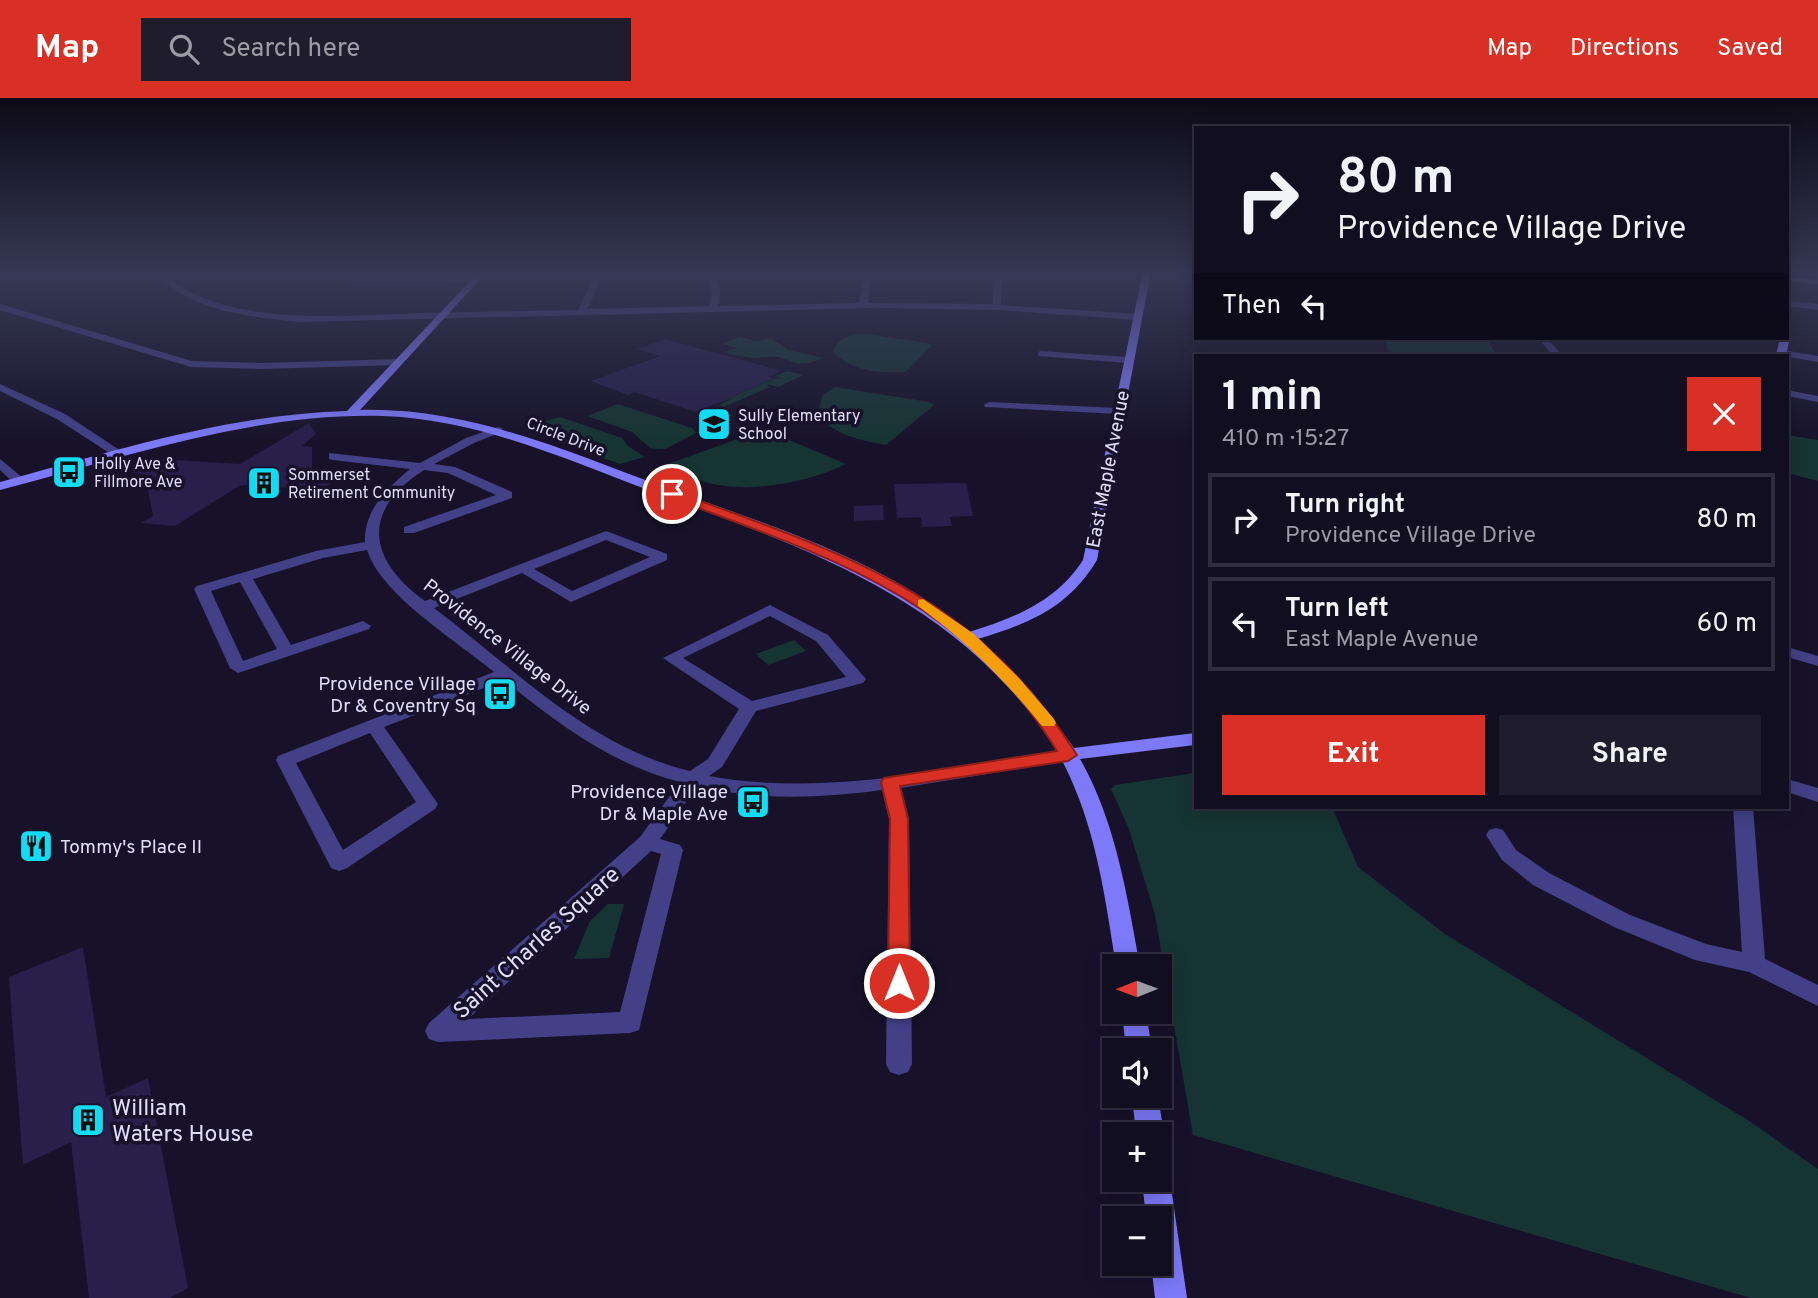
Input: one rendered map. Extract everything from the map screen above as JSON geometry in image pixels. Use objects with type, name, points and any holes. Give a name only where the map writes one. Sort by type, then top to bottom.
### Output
[{"type":"street","points":[[84,332],[191,364],[261,366],[398,362]]},
{"type":"street","points":[[352,412],[425,332]]},
{"type":"street","name":"East Maple Avenue","points":[[969,637],[1000,628],[1049,607],[1081,579],[1090,560],[1133,332]]},
{"type":"street","points":[[1544,340],[1556,354]]},
{"type":"street","points":[[1041,355],[1128,360]]},
{"type":"street","points":[[1789,355],[1818,359]]},
{"type":"street","points":[[0,387],[52,412],[118,453]]},
{"type":"street","points":[[1789,393],[1818,399]]},
{"type":"street","points":[[989,405],[1118,411]]},
{"type":"street","name":"Circle Drive","points":[[0,486],[118,453],[253,422],[352,412],[438,416],[498,430],[831,554],[874,574],[920,601],[969,637]]},
{"type":"street","points":[[363,626],[238,668],[202,589],[321,554],[370,545],[370,529],[379,507],[421,466],[464,442],[498,430]]},
{"type":"street","points":[[333,456],[451,470],[508,495],[409,530]]},
{"type":"street","points":[[0,463],[19,481]]},
{"type":"street","points":[[424,607],[606,535],[662,557],[571,597],[523,568]]},
{"type":"street","name":"Providence Village Drive","points":[[370,545],[379,568],[390,581],[566,721],[612,748],[662,770],[693,778],[781,788],[814,788],[890,782],[1068,755]]},
{"type":"street","points":[[244,576],[287,652]]},
{"type":"street","points":[[770,610],[822,638],[857,680],[843,683],[749,707],[671,658],[770,610]]},
{"type":"street","points":[[969,637],[1013,681],[1047,721],[1087,791],[1115,884],[1126,954]]},
{"type":"street","points":[[1789,653],[1818,661]]},
{"type":"street","points":[[374,726],[428,804],[339,863],[285,760],[506,673]]},
{"type":"street","name":"Saint Charles Square","points":[[647,842],[673,850],[630,1022],[438,1031],[647,842],[693,778],[715,763],[749,707]]},
{"type":"street","points":[[1068,755],[1194,739]]},
{"type":"street","points":[[890,782],[899,819],[900,1064]]},
{"type":"street","points":[[1789,786],[1818,795]]},
{"type":"street","points":[[1743,809],[1754,964]]},
{"type":"street","points":[[1496,835],[1509,855],[1541,879],[1622,921],[1703,953],[1754,964],[1818,996]]},
{"type":"street","points":[[1158,1192],[1171,1298]]},
{"type":"green space","points":[[867,334],[932,345],[906,372],[859,368],[834,353],[834,348],[844,338]]},
{"type":"green space","points":[[740,337],[757,341],[770,338],[789,350],[823,358],[797,363],[776,357],[752,358],[724,352],[738,348],[721,344]]},
{"type":"green space","points":[[1384,340],[1487,340],[1496,354],[1404,354],[1389,351]]},
{"type":"green space","points":[[788,371],[803,375],[778,387],[766,384],[770,387],[724,407],[719,405],[734,398],[715,404],[776,378],[782,379],[775,376]]},
{"type":"green space","points":[[835,387],[934,405],[886,445],[848,436],[824,421],[818,413],[822,396]]},
{"type":"green space","points":[[618,404],[692,428],[696,433],[665,449],[650,448],[632,432],[587,416]]},
{"type":"green space","points":[[560,417],[622,438],[628,446],[645,457],[620,464],[525,430],[528,426]]},
{"type":"green space","points":[[757,432],[770,432],[846,464],[804,479],[780,484],[732,487],[687,476],[668,464]]},
{"type":"green space","points":[[1789,435],[1818,440],[1818,481],[1789,474]]},
{"type":"green space","points":[[794,640],[806,651],[768,665],[756,654]]},
{"type":"green space","points":[[1194,773],[1194,809],[1333,809],[1358,867],[1445,934],[1749,1121],[1818,1169],[1818,1298],[1751,1298],[1193,1135],[1172,1013],[1172,954],[1162,954],[1155,915],[1129,829],[1111,789],[1115,785]]},
{"type":"green space","points":[[608,904],[624,904],[609,958],[574,959],[590,921]]},
{"type":"building","name":"Sully Elementary School","points":[[665,339],[782,371],[768,377],[775,378],[696,412],[634,392],[628,395],[591,381],[660,356],[637,349]]},
{"type":"building","name":"Sommerset Retirement Community","points":[[309,423],[316,434],[302,446],[312,447],[312,473],[344,475],[322,490],[239,486],[175,526],[141,523],[153,516],[145,474],[132,473],[158,459],[240,464]]},
{"type":"building","points":[[966,483],[973,516],[950,517],[952,526],[922,527],[921,517],[897,518],[894,484]]},
{"type":"building","points":[[883,505],[884,520],[854,521],[854,506]]},
{"type":"building","name":"William Waters House","points":[[83,947],[106,1097],[148,1078],[188,1288],[170,1298],[89,1298],[71,1142],[23,1165],[9,977]]},
{"type":"slow traffic","points":[[923,603],[969,637],[1013,681],[1048,723]]},
{"type":"place","name":"Sully Elementary School","points":[[714,424]]},
{"type":"place","name":"Holly Ave & Fillmore Ave","points":[[69,472]]},
{"type":"place","name":"Sommerset Retirement Community","points":[[264,483]]},
{"type":"place","name":"Providence Village Dr & Coventry Sq","points":[[500,694]]},
{"type":"place","name":"Providence Village Dr & Maple Ave","points":[[753,802]]},
{"type":"place","name":"Tommy's Place II","points":[[36,846]]},
{"type":"place","name":"William Waters House","points":[[88,1120]]},
{"type":"route","points":[[672,494],[820,549],[874,574],[920,601],[969,637],[1013,681],[1047,721],[1068,755],[890,782],[899,819],[899,983]]}]
